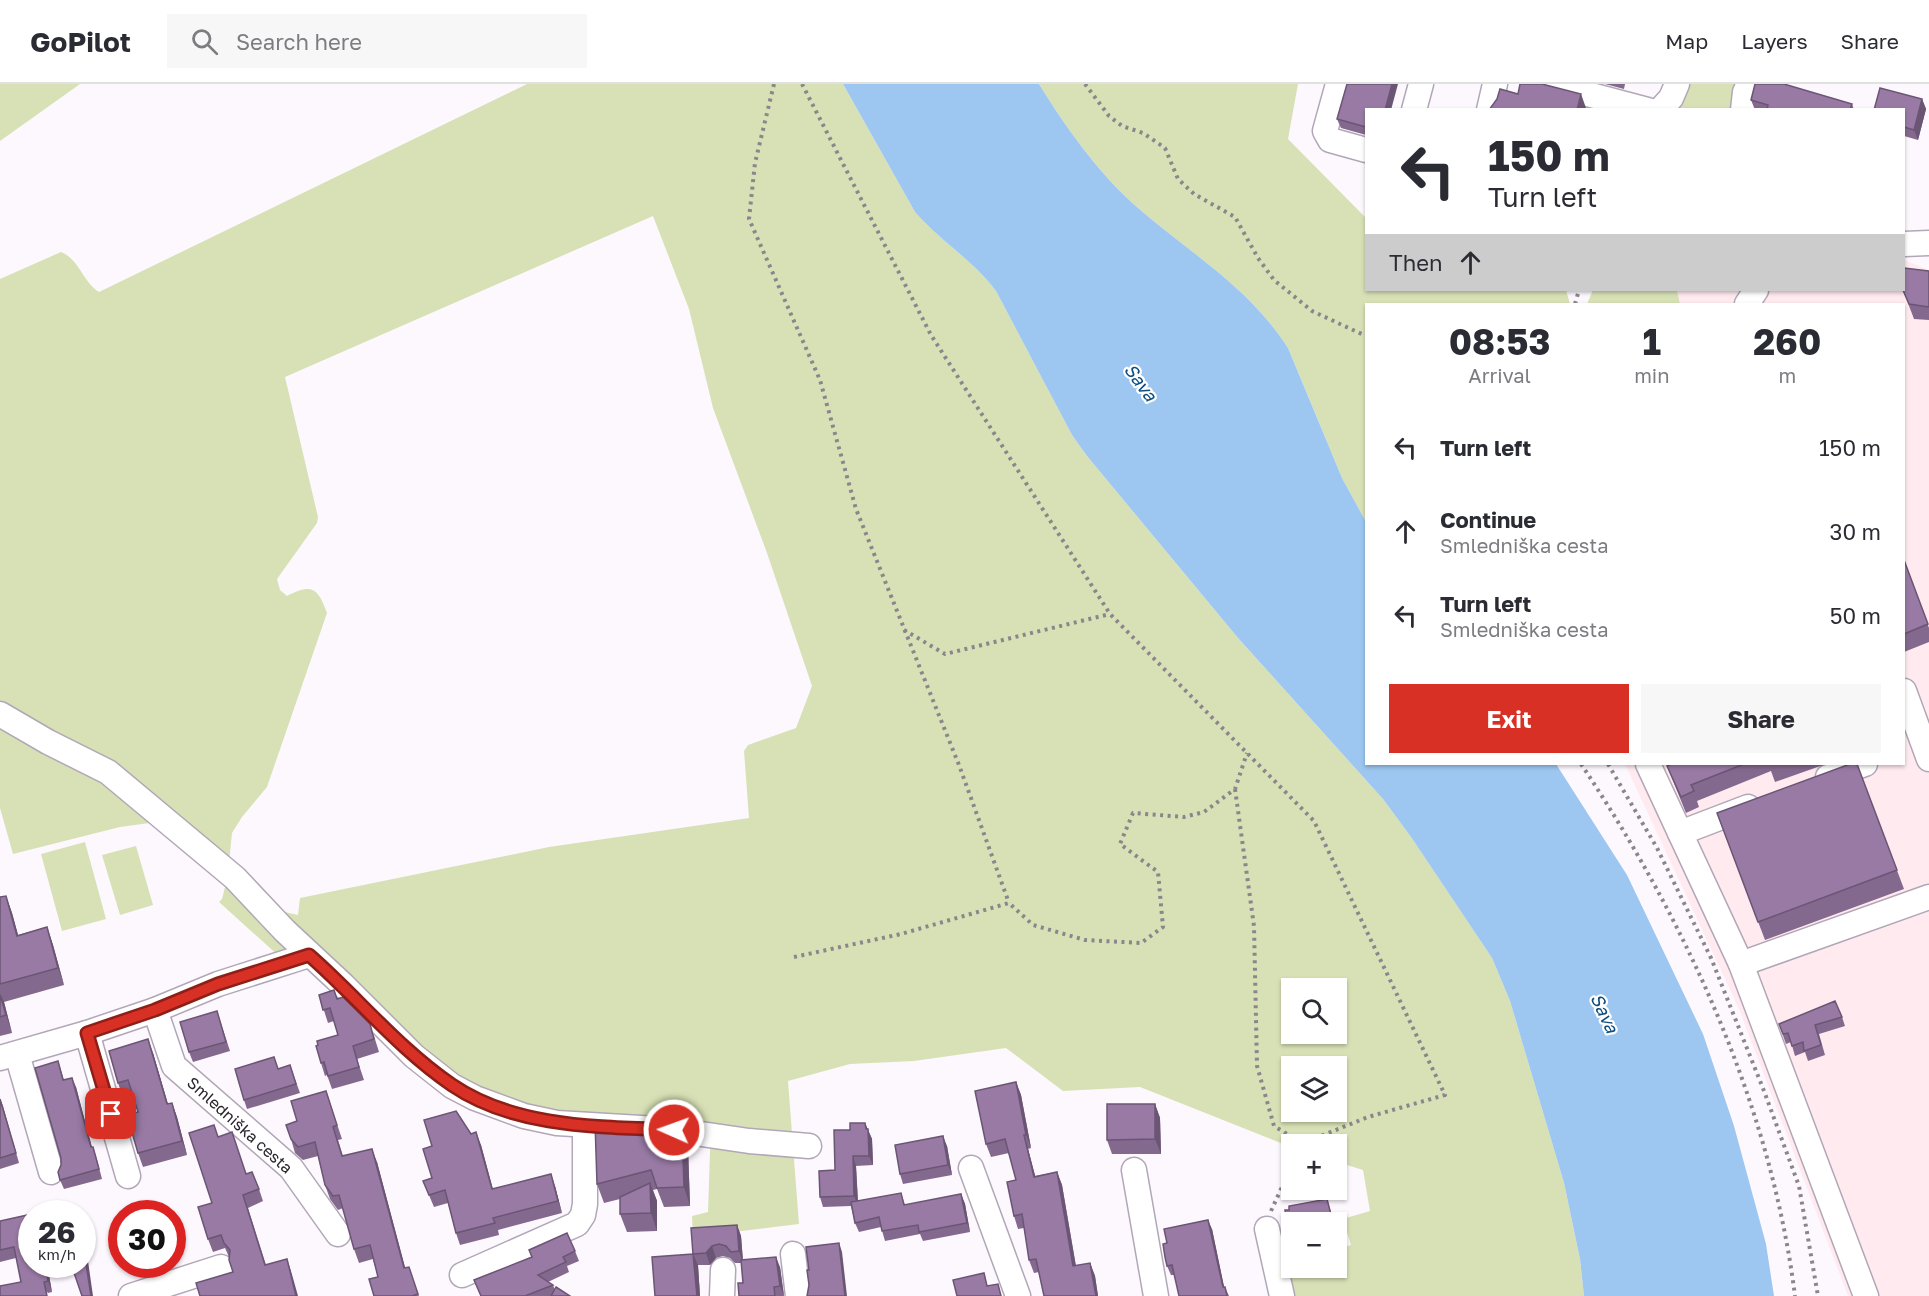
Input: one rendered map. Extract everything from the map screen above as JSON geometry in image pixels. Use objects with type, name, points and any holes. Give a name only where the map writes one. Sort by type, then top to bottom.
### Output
[{"type":"street","points":[[1338,84],[1325,132],[1330,140],[1365,150]]},
{"type":"street","points":[[1415,108],[1421,84]]},
{"type":"street","points":[[1489,108],[1495,84]]},
{"type":"street","points":[[1549,84],[1639,108]]},
{"type":"street","points":[[1662,108],[1671,98],[1677,84]]},
{"type":"street","points":[[1743,108],[1745,92],[1749,84]]},
{"type":"street","points":[[1905,244],[1929,243]]},
{"type":"street","points":[[1905,695],[1918,750]]},
{"type":"street","points":[[0,714],[48,742],[108,772],[235,878],[309,955],[343,985],[414,1056],[452,1086],[475,1098],[524,1116],[557,1123],[674,1130],[760,1143],[809,1146]]},
{"type":"street","points":[[1648,765],[1741,964],[1866,1296]]},
{"type":"street","points":[[1812,783],[1862,765]]},
{"type":"street","points":[[1680,833],[1769,799]]},
{"type":"street","points":[[1741,964],[1929,897]]},
{"type":"street","points":[[51,1172],[8,1056],[87,1033],[155,1010],[218,984],[309,955]]},
{"type":"street","name":"Smledniška cesta","points":[[155,1010],[174,1066],[291,1168],[338,1234]]},
{"type":"street","points":[[87,1033],[128,1176]]},
{"type":"street","points":[[462,1275],[577,1224],[583,1215],[585,1204],[585,1125]]},
{"type":"street","points":[[970,1168],[1018,1296]]},
{"type":"street","points":[[1134,1170],[1156,1296]]},
{"type":"street","points":[[1267,1229],[1282,1296]]},
{"type":"street","points":[[793,1254],[798,1296]]},
{"type":"street","points":[[131,1296],[221,1267]]},
{"type":"street","points":[[722,1296],[723,1270]]},
{"type":"path","points":[[774,84],[755,163],[749,219],[820,380],[856,509],[959,765],[1008,903],[1033,925],[1085,940],[1141,943],[1162,927],[1158,872],[1120,844],[1133,813],[1184,817],[1204,812],[1235,789]]},
{"type":"path","points":[[802,84],[931,335],[1110,614],[1314,821],[1445,1095],[1368,1117],[1326,1134]]},
{"type":"path","points":[[1085,84],[1109,116],[1122,126],[1143,133],[1165,148],[1178,179],[1194,194],[1235,217],[1258,258],[1274,279],[1312,311],[1365,336]]},
{"type":"path","points":[[904,630],[945,654],[1110,614]]},
{"type":"path","points":[[1247,753],[1235,789],[1254,926],[1257,1066],[1274,1126],[1286,1134]]},
{"type":"path","points":[[1582,765],[1619,821],[1672,915],[1722,1026],[1760,1136],[1776,1193],[1795,1296]]},
{"type":"path","points":[[1609,765],[1656,848],[1711,958],[1764,1091],[1798,1186],[1818,1296]]},
{"type":"path","points":[[794,957],[901,934],[1008,903]]},
{"type":"path","points":[[1267,1229],[1272,1207],[1281,1188]]},
{"type":"shaded area","points":[[1905,260],[1929,270],[1929,1296],[1848,1296],[1739,1009],[1625,765],[1905,765],[1905,303],[1680,303],[1677,291],[1905,291]]},
{"type":"green space","points":[[0,84],[80,84],[0,141]]},
{"type":"green space","points":[[527,84],[843,84],[915,212],[978,270],[996,291],[1072,435],[1087,456],[1238,638],[1383,799],[1492,958],[1510,1001],[1564,1183],[1580,1259],[1584,1296],[1289,1296],[1285,1278],[1347,1278],[1347,1246],[1351,1245],[1347,1232],[1347,1218],[1370,1211],[1363,1170],[1347,1165],[1347,1134],[1281,1134],[1281,1143],[1140,1087],[1063,1091],[1006,1048],[914,1061],[850,1064],[788,1081],[799,1224],[693,1237],[692,1216],[708,1212],[711,1122],[554,1116],[451,1080],[315,957],[281,958],[219,902],[222,899],[227,879],[285,912],[298,915],[300,898],[549,847],[749,818],[744,751],[748,745],[796,728],[812,686],[767,553],[713,408],[689,309],[653,216],[285,377],[318,517],[317,523],[277,579],[280,590],[287,596],[303,590],[313,590],[317,593],[327,613],[267,787],[232,833],[229,863],[0,708],[0,279],[61,252],[77,265],[99,292]]},
{"type":"green space","points":[[1039,84],[1298,84],[1288,139],[1365,217],[1365,291],[1566,291],[1570,303],[1365,303],[1365,520],[1342,478],[1288,348],[1273,326],[1218,272],[1123,194],[1096,165]]},
{"type":"green space","points":[[1684,84],[1742,84],[1732,108],[1673,108]]},
{"type":"green space","points":[[1593,291],[1677,291],[1680,303],[1587,303]]},
{"type":"green space","points":[[0,719],[76,760],[157,822],[120,827],[13,854],[0,808]]},
{"type":"green space","points":[[85,842],[106,919],[62,931],[41,854]]},
{"type":"green space","points":[[136,846],[153,905],[120,915],[102,855]]},
{"type":"water","name":"Sava","points":[[843,84],[1039,84],[1072,134],[1123,194],[1218,272],[1273,326],[1288,348],[1342,478],[1365,520],[1365,765],[1557,765],[1627,875],[1703,1034],[1734,1126],[1766,1244],[1774,1296],[1584,1296],[1580,1259],[1564,1183],[1510,1001],[1492,958],[1383,799],[1238,638],[1087,456],[1072,435],[996,291],[978,270],[915,212]]},
{"type":"building","points":[[1347,84],[1392,84],[1386,108],[1365,108],[1365,127],[1337,119]]},
{"type":"building","points":[[1520,84],[1542,84],[1581,94],[1578,108],[1490,108],[1497,99],[1500,89],[1518,94]]},
{"type":"building","points":[[1755,84],[1784,84],[1852,104],[1851,108],[1767,108],[1768,105],[1751,100]]},
{"type":"building","points":[[1880,88],[1922,99],[1914,130],[1905,127],[1905,108],[1875,108]]},
{"type":"building","points":[[1905,268],[1929,271],[1929,307],[1909,304],[1903,291]]},
{"type":"building","points":[[1905,563],[1928,624],[1905,634]]},
{"type":"building","points":[[1741,765],[1691,785],[1694,791],[1681,797],[1667,766]]},
{"type":"building","points":[[1847,765],[1857,765],[1897,870],[1758,922],[1717,813]]},
{"type":"building","points":[[6,896],[17,936],[47,927],[58,968],[0,984],[0,897]]},
{"type":"building","points":[[334,990],[337,999],[343,997],[370,1024],[374,1039],[353,1046],[359,1067],[328,1076],[324,1062],[321,1063],[316,1046],[317,1041],[338,1035],[330,1008],[323,1010],[319,995]]},
{"type":"building","points":[[0,995],[6,1015],[0,1017]]},
{"type":"building","points":[[1835,1001],[1842,1017],[1815,1025],[1821,1045],[1804,1051],[1803,1042],[1792,1046],[1788,1033],[1783,1034],[1779,1024]]},
{"type":"building","points":[[217,1011],[226,1042],[189,1052],[180,1022]]},
{"type":"building","points":[[148,1039],[167,1104],[172,1103],[182,1141],[138,1153],[127,1115],[138,1112],[128,1080],[118,1083],[109,1051]]},
{"type":"building","points":[[274,1057],[278,1069],[290,1065],[296,1084],[244,1100],[235,1069]]},
{"type":"building","points":[[58,1061],[63,1080],[72,1078],[99,1169],[60,1180],[58,1172],[61,1158],[35,1068]]},
{"type":"building","points":[[1016,1082],[1026,1135],[1024,1135],[1034,1177],[1057,1172],[1073,1266],[1090,1263],[1096,1296],[1044,1296],[1036,1259],[1029,1260],[1022,1214],[1014,1216],[1007,1182],[1016,1180],[1005,1139],[986,1144],[975,1091]]},
{"type":"building","points":[[326,1091],[337,1125],[333,1127],[342,1156],[372,1149],[404,1268],[409,1267],[418,1294],[374,1296],[369,1279],[378,1277],[370,1245],[354,1249],[339,1195],[333,1196],[325,1185],[315,1142],[298,1147],[291,1139],[286,1125],[297,1121],[291,1101]]},
{"type":"building","points":[[0,1099],[16,1153],[0,1158]]},
{"type":"building","points":[[1107,1104],[1155,1104],[1155,1139],[1107,1140]]},
{"type":"building","points":[[456,1111],[471,1134],[476,1132],[492,1189],[551,1174],[558,1201],[493,1218],[495,1223],[456,1233],[445,1190],[429,1195],[423,1181],[432,1178],[423,1149],[432,1146],[424,1120]]},
{"type":"building","points":[[595,1122],[682,1128],[684,1187],[657,1188],[651,1170],[597,1184]]},
{"type":"building","points":[[850,1123],[865,1123],[868,1129],[869,1156],[853,1156],[854,1196],[820,1197],[819,1171],[835,1170],[834,1130],[850,1130]]},
{"type":"building","points":[[214,1125],[218,1137],[232,1132],[246,1174],[252,1172],[259,1189],[243,1195],[265,1265],[287,1259],[296,1296],[200,1296],[196,1283],[233,1272],[229,1260],[230,1250],[221,1235],[208,1239],[198,1207],[212,1203],[189,1133]]},
{"type":"building","points":[[943,1136],[948,1165],[900,1174],[895,1145]]},
{"type":"building","points":[[650,1183],[651,1213],[620,1214],[620,1197]]},
{"type":"building","points":[[901,1193],[904,1205],[961,1194],[967,1223],[919,1232],[918,1225],[882,1231],[879,1217],[855,1223],[851,1202]]},
{"type":"building","points":[[1327,1200],[1330,1212],[1285,1212],[1285,1210],[1289,1210],[1289,1206]]},
{"type":"building","points":[[18,1217],[18,1267],[14,1247],[0,1250],[0,1221]]},
{"type":"building","points":[[1208,1220],[1227,1296],[1179,1296],[1172,1265],[1167,1266],[1163,1244],[1167,1243],[1164,1229]]},
{"type":"building","points":[[737,1225],[739,1251],[731,1252],[726,1246],[719,1244],[712,1246],[706,1253],[693,1254],[691,1228]]},
{"type":"building","points":[[567,1233],[575,1251],[563,1257],[566,1262],[538,1275],[553,1285],[525,1296],[481,1296],[474,1280],[532,1257],[529,1250]]},
{"type":"building","points":[[839,1243],[845,1296],[807,1296],[809,1285],[807,1270],[809,1270],[806,1247]]},
{"type":"building","points":[[693,1254],[697,1296],[655,1296],[652,1257]]},
{"type":"building","points":[[776,1257],[780,1286],[774,1287],[775,1296],[739,1296],[738,1283],[743,1283],[741,1260]]},
{"type":"building","points":[[984,1273],[987,1286],[998,1284],[1001,1296],[957,1296],[953,1280]]},
{"type":"building","points":[[20,1278],[47,1278],[48,1281],[44,1282],[47,1296],[0,1296],[0,1286],[21,1282]]},
{"type":"building","points":[[76,1278],[88,1278],[91,1296],[82,1296]]},
{"type":"building","points":[[556,1287],[570,1296],[551,1296]]},
{"type":"route","points":[[111,1114],[87,1033],[155,1010],[218,984],[309,955],[343,985],[414,1056],[452,1086],[475,1098],[524,1116],[557,1123],[674,1130]]}]
